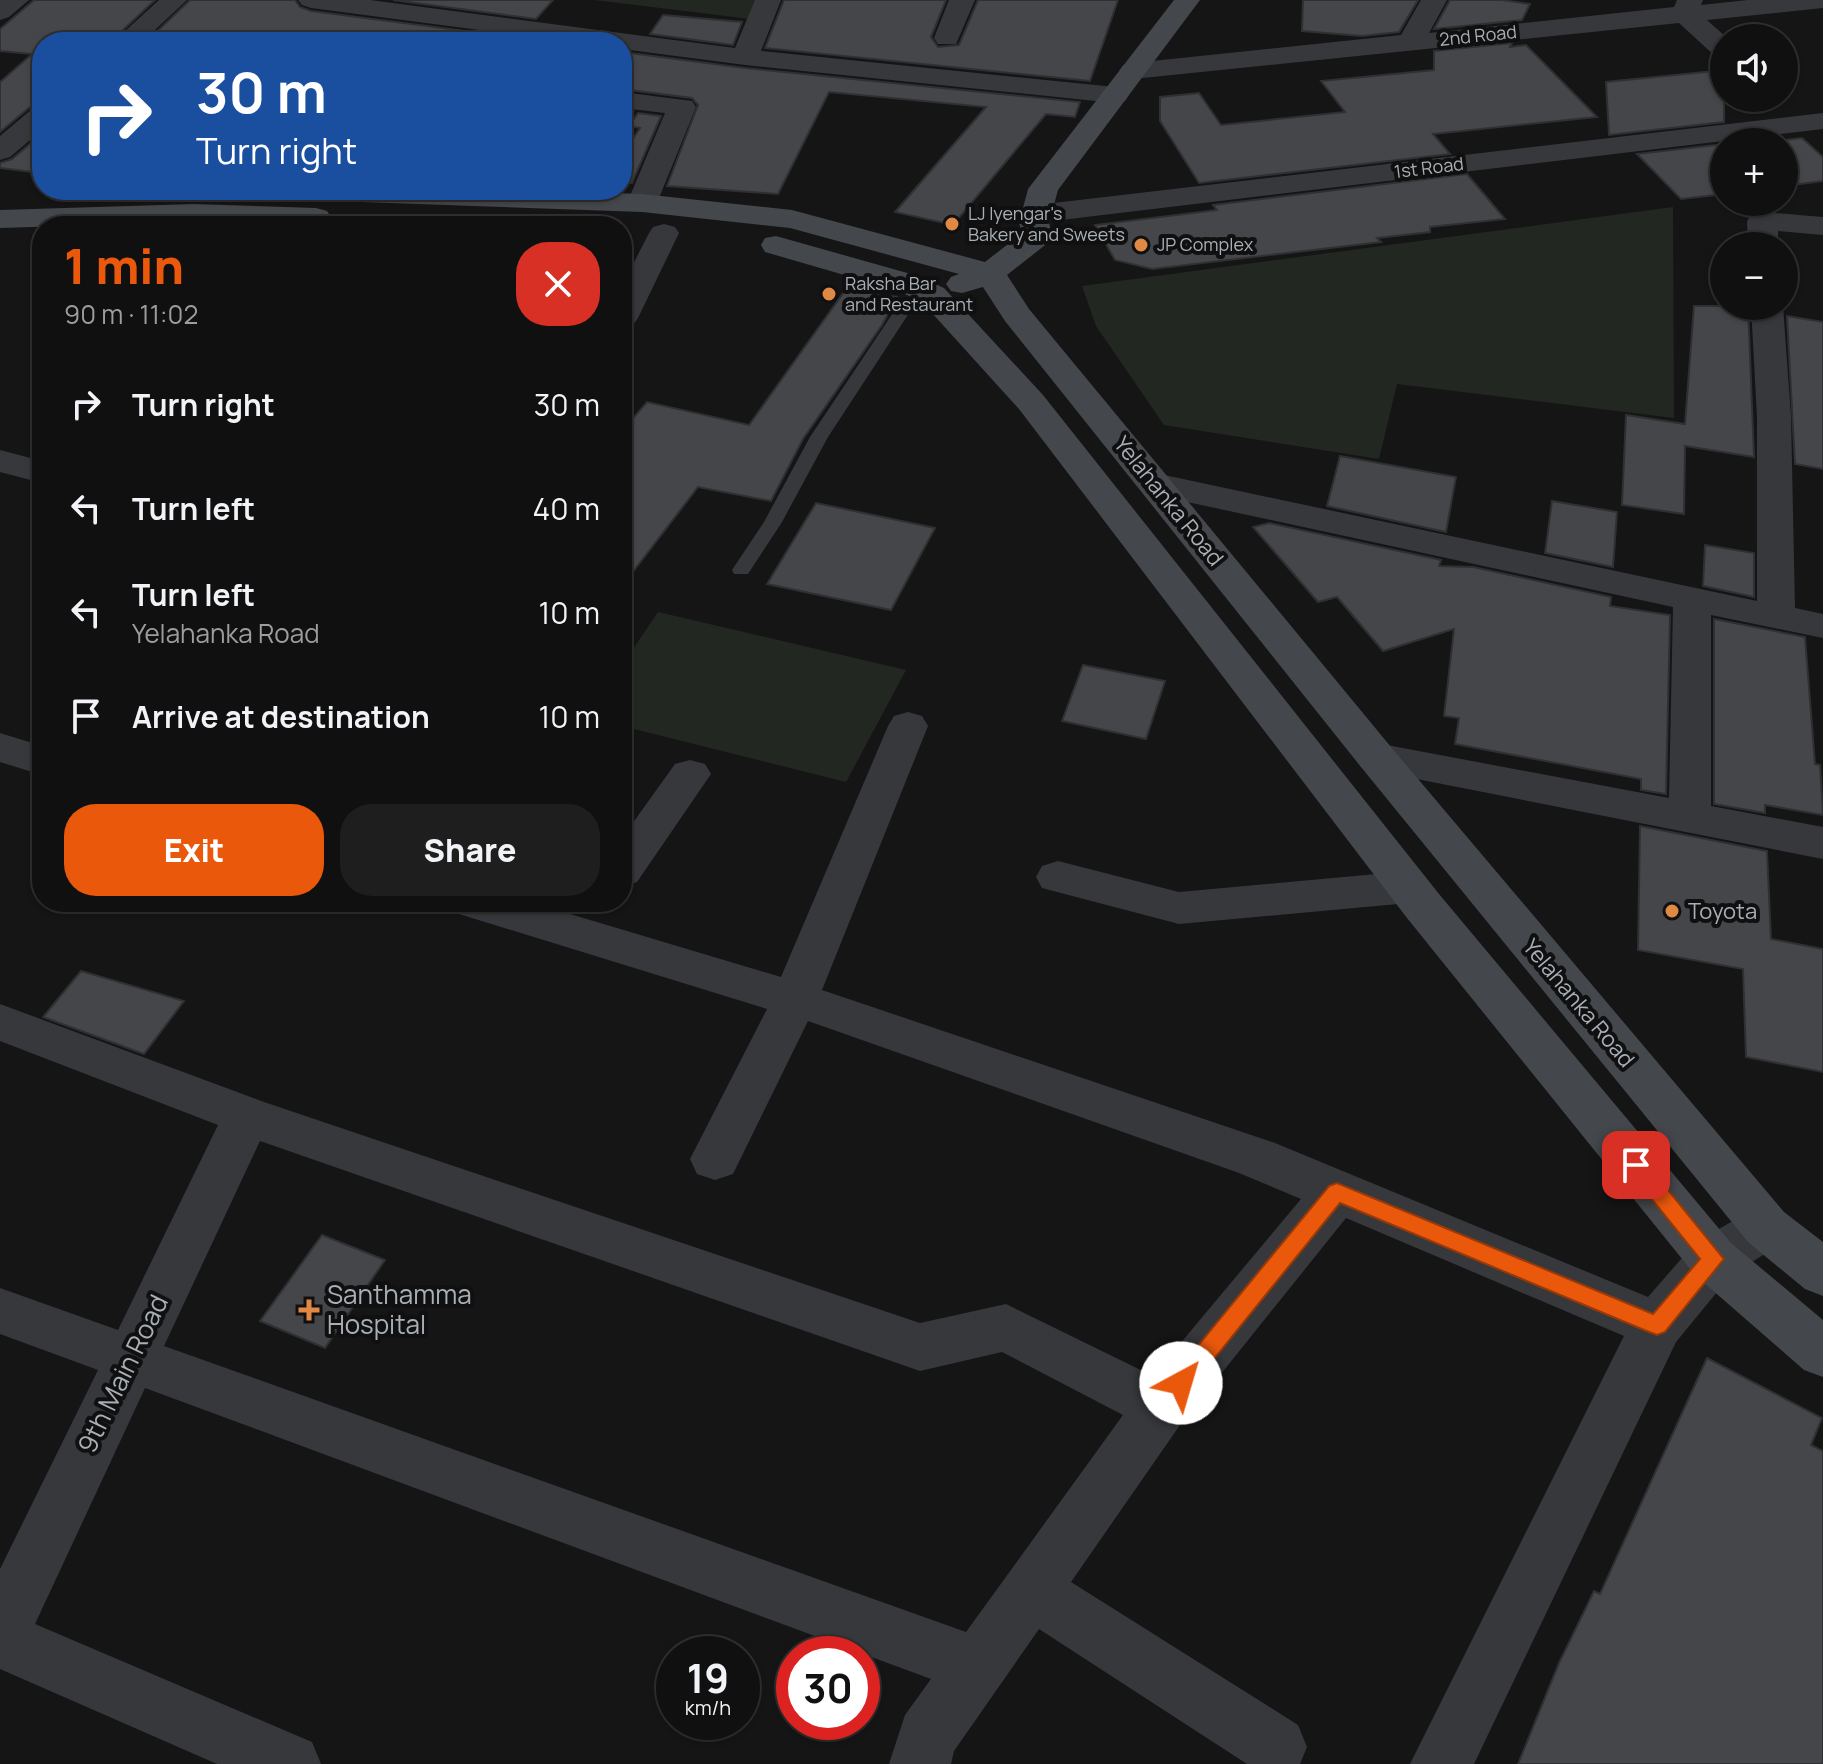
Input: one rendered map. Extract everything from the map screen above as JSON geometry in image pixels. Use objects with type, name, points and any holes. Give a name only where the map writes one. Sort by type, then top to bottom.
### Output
[{"type":"main road","points":[[632,230],[775,245],[972,257],[1043,189],[1187,0]]},
{"type":"main road","points":[[0,194],[32,193]]},
{"type":"main road","points":[[558,200],[642,203],[792,219],[972,257]]},
{"type":"main road","points":[[97,216],[194,213],[276,216]]},
{"type":"main road","points":[[0,219],[32,218]]},
{"type":"main road","points":[[972,257],[1031,402],[1409,887],[1713,1259],[1823,1353]]},
{"type":"main road","name":"Yelahanka Road","points":[[972,257],[1376,757],[1766,1227],[1823,1273]]},
{"type":"street","points":[[0,12],[16,0]]},
{"type":"street","points":[[137,32],[174,0]]},
{"type":"street","points":[[311,0],[555,32]]},
{"type":"street","points":[[745,57],[768,0]]},
{"type":"street","points":[[947,38],[962,0]]},
{"type":"street","points":[[1410,43],[1434,0]]},
{"type":"street","name":"2nd Road","points":[[1133,71],[1410,43],[1687,7],[1823,0]]},
{"type":"street","points":[[1687,7],[1710,34]]},
{"type":"street","points":[[632,42],[745,57],[1115,95]]},
{"type":"street","points":[[632,101],[682,107],[646,162],[642,203]]},
{"type":"street","points":[[1796,112],[1817,127]]},
{"type":"street","points":[[0,151],[32,124]]},
{"type":"street","name":"1st Road","points":[[972,257],[1817,127]]},
{"type":"street","points":[[1762,232],[1762,221],[1823,226]]},
{"type":"street","points":[[632,298],[664,233]]},
{"type":"street","points":[[1768,320],[1774,417],[1776,617]]},
{"type":"street","points":[[0,461],[32,469]]},
{"type":"street","points":[[1155,484],[1823,626]]},
{"type":"street","points":[[1690,816],[1692,599]]},
{"type":"street","points":[[715,1159],[795,1000],[908,726]]},
{"type":"street","points":[[0,747],[32,758]]},
{"type":"street","points":[[1376,757],[1823,843]]},
{"type":"street","points":[[632,857],[690,774]]},
{"type":"street","points":[[1058,877],[1179,908],[1409,887]]},
{"type":"street","points":[[546,912],[589,918],[795,1000],[1257,1158],[1657,1325]]},
{"type":"street","points":[[0,1022],[247,1116],[920,1347],[1006,1328],[1161,1407]]},
{"type":"street","name":"9th Main Road","points":[[0,1633],[247,1116]]},
{"type":"street","points":[[920,1764],[927,1737],[1161,1407],[1337,1192]]},
{"type":"street","points":[[1441,1764],[1657,1325],[1713,1259],[1766,1227]]},
{"type":"street","points":[[0,1311],[978,1666]]},
{"type":"street","points":[[1031,1590],[1276,1747]]},
{"type":"street","points":[[0,1639],[290,1764]]},
{"type":"lane","points":[[741,570],[773,522],[819,437],[972,257]]},
{"type":"shaded area","points":[[594,0],[758,0],[751,19]]},
{"type":"shaded area","points":[[1673,207],[1674,418],[1397,384],[1379,459],[1164,425],[1096,326],[1082,286]]},
{"type":"shaded area","points":[[658,612],[906,670],[846,782],[632,728],[632,650]]},
{"type":"building","points":[[34,0],[155,0],[121,32],[32,32],[32,54],[0,51],[0,29]]},
{"type":"building","points":[[190,0],[295,0],[300,7],[311,11],[473,32],[156,32]]},
{"type":"building","points":[[393,0],[553,0],[536,19]]},
{"type":"building","points":[[784,0],[946,0],[931,37],[938,47],[959,45],[978,0],[1118,0],[1090,81],[765,48]]},
{"type":"building","points":[[1303,0],[1418,0],[1399,32],[1362,36],[1302,31]]},
{"type":"building","points":[[1450,0],[1502,0],[1530,4],[1522,20],[1434,29]]},
{"type":"building","points":[[663,15],[742,22],[733,45],[650,34]]},
{"type":"building","points":[[1512,43],[1510,47],[1526,45],[1597,117],[1433,134],[1450,154],[1199,183],[1160,121],[1160,97],[1199,93],[1221,125],[1345,112],[1321,81],[1434,70],[1434,51]]},
{"type":"building","points":[[632,53],[745,68],[1080,102],[1075,117],[1046,114],[953,225],[895,212],[986,107],[829,92],[778,194],[667,186],[698,105],[692,98],[632,90]]},
{"type":"building","points":[[32,54],[32,106],[0,132],[0,82]]},
{"type":"building","points":[[1710,71],[1710,112],[1724,112],[1724,122],[1609,135],[1606,82]]},
{"type":"building","points":[[638,113],[661,116],[632,183],[632,140],[640,128],[632,127]]},
{"type":"building","points":[[1798,138],[1802,138],[1823,157],[1823,181],[1798,184]]},
{"type":"building","points":[[32,142],[32,172],[0,168],[0,163],[12,159]]},
{"type":"building","points":[[1710,146],[1710,196],[1681,199],[1637,154]]},
{"type":"building","points":[[1467,174],[1505,219],[1430,227],[1430,232],[1377,238],[1381,242],[1152,269],[1115,260],[1095,225],[1217,210],[1213,205]]},
{"type":"building","points":[[846,289],[897,297],[882,325],[803,439],[771,501],[698,487],[632,573],[632,419],[647,402],[749,425]]},
{"type":"building","points":[[1694,306],[1710,306],[1710,320],[1749,320],[1754,457],[1685,446],[1684,514],[1622,505],[1626,415],[1685,424]]},
{"type":"building","points":[[1798,318],[1823,322],[1823,469],[1795,464],[1787,320]]},
{"type":"building","points":[[1340,456],[1456,477],[1446,532],[1327,506]]},
{"type":"building","points":[[1552,501],[1617,512],[1613,567],[1545,553]]},
{"type":"building","points":[[816,503],[935,528],[891,610],[767,584]]},
{"type":"building","points":[[1269,523],[1441,560],[1439,566],[1473,567],[1611,597],[1610,606],[1670,615],[1666,794],[1641,790],[1641,779],[1455,744],[1459,718],[1444,716],[1454,629],[1383,651],[1337,597],[1318,602],[1253,527]]},
{"type":"building","points":[[1705,545],[1754,553],[1754,597],[1703,586]]},
{"type":"building","points":[[1714,619],[1805,637],[1815,764],[1820,765],[1823,815],[1765,805],[1765,813],[1714,804]]},
{"type":"building","points":[[1083,665],[1165,681],[1146,739],[1062,721]]},
{"type":"building","points":[[1640,826],[1767,851],[1771,939],[1823,949],[1823,1072],[1746,1057],[1743,969],[1638,950]]},
{"type":"building","points":[[81,971],[184,1001],[144,1054],[43,1017]]},
{"type":"building","points":[[322,1235],[385,1260],[325,1348],[260,1321]]},
{"type":"building","points":[[1707,1358],[1822,1418],[1811,1445],[1823,1451],[1823,1764],[1518,1764],[1559,1663],[1594,1591],[1600,1594]]},
{"type":"place","name":"LJ Iyengar's Bakery and Sweets","points":[[952,224]]},
{"type":"place","name":"JP Complex","points":[[1141,245]]},
{"type":"place","name":"Raksha Bar and Restaurant","points":[[829,294]]},
{"type":"place","name":"Toyota","points":[[1672,911]]},
{"type":"place","name":"Santhamma Hospital","points":[[309,1310]]},
{"type":"route","points":[[1181,1383],[1337,1192],[1657,1325],[1713,1259],[1636,1165]]}]
